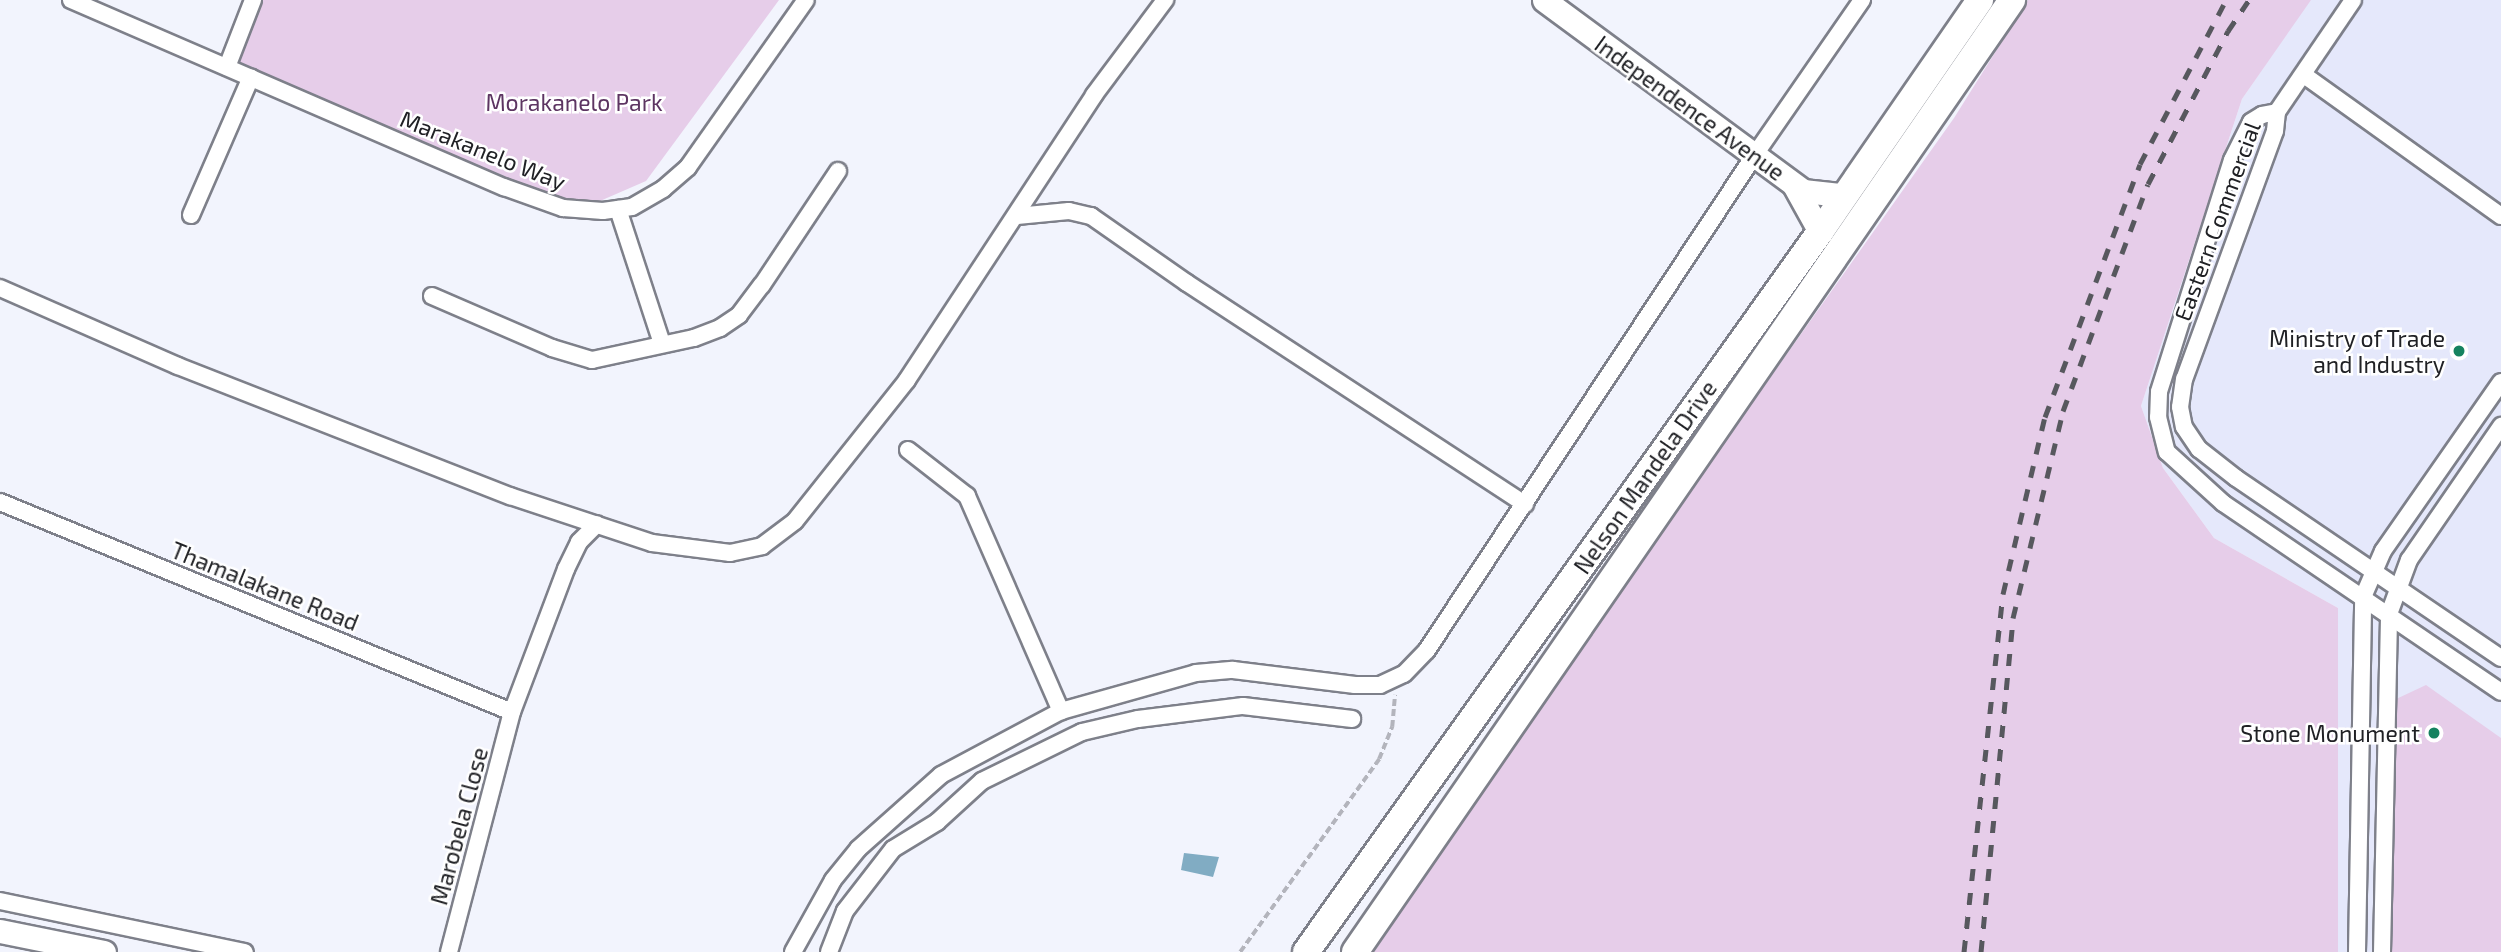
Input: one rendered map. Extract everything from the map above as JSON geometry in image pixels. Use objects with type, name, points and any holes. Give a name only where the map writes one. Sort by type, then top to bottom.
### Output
[{"type":"main road","name":"Nelson Mandela Drive","points":[[1306,952],[1820,232],[1842,195],[1980,0]]},
{"type":"main road","name":"Nelson Mandela Drive","points":[[1355,952],[2012,0]]},
{"type":"street","name":"Marakanelo Way","points":[[71,0],[516,191],[563,208],[618,209],[632,207],[663,189],[688,167],[806,0]]},
{"type":"street","points":[[227,66],[253,0]]},
{"type":"street","points":[[0,288],[178,366],[332,429],[510,496],[652,543],[730,553],[762,546],[795,520],[907,380],[1094,95],[1165,0]]},
{"type":"street","name":"Independence Avenue","points":[[1544,0],[1794,185],[1820,232]]},
{"type":"street","points":[[793,952],[833,880],[858,849],[941,775],[1061,711],[1196,673],[1233,670],[1355,685],[1380,685],[1404,674],[1427,650],[1754,156],[1862,0]]},
{"type":"street","points":[[2277,112],[2353,0]]},
{"type":"street","points":[[2304,75],[2501,216]]},
{"type":"street","points":[[191,215],[251,77]]},
{"type":"street","name":"Eastern Commercial","points":[[2501,658],[2374,569],[2236,478],[2199,449],[2184,427],[2180,407],[2184,379],[2276,131],[2277,112],[2262,115],[2251,122],[2232,160],[2159,391],[2160,435],[2167,452],[2223,503],[2501,692]]},
{"type":"street","points":[[432,296],[552,348],[592,360],[694,338],[720,328],[739,314],[762,285],[838,171]]},
{"type":"street","points":[[1794,185],[1803,191],[1842,195]]},
{"type":"street","points":[[618,209],[662,344]]},
{"type":"street","points":[[1017,216],[1069,211],[1091,216],[1199,291],[1525,504]]},
{"type":"street","points":[[2357,952],[2363,597],[2383,551],[2501,382]]},
{"type":"street","points":[[2382,952],[2389,614],[2397,586],[2409,560],[2501,426]]},
{"type":"street","points":[[908,450],[967,496],[1061,711]]},
{"type":"street","name":"Thamalakane Road","points":[[0,502],[512,712]]},
{"type":"street","name":"Marobela Close","points":[[449,952],[512,712],[566,569],[579,542],[597,524]]},
{"type":"street","points":[[829,952],[845,911],[893,849],[937,821],[982,781],[1082,732],[1138,719],[1243,706],[1352,719]]},
{"type":"street","points":[[0,901],[245,952]]},
{"type":"street","points":[[0,931],[104,952]]},
{"type":"path","points":[[1240,952],[1379,759],[1392,727],[1395,678]]},
{"type":"shaded area","points":[[2310,0],[2501,0],[2501,952],[2338,952],[2338,608],[2214,538],[2163,468],[2141,406],[2242,99]]},
{"type":"green space","name":"Morakanelo Park","points":[[255,0],[779,0],[646,181],[600,201],[563,208],[227,67]]},
{"type":"green space","points":[[2028,0],[2311,0],[2242,99],[2141,406],[2163,468],[2214,538],[2338,608],[2338,952],[1374,952],[1563,670],[1954,118]]},
{"type":"green space","points":[[2426,685],[2501,738],[2501,952],[2391,952],[2394,700]]},
{"type":"water","points":[[1184,853],[1219,857],[1213,877],[1181,870]]},
{"type":"railway","points":[[1964,952],[2003,594],[2045,417],[2140,164],[2226,0]]},
{"type":"railway","points":[[1981,952],[2013,618],[2063,411],[2148,184],[2228,31],[2249,0]]},
{"type":"place","name":"Ministry of Trade and Industry","points":[[2459,351]]},
{"type":"place","name":"Stone Monument","points":[[2434,733]]}]
